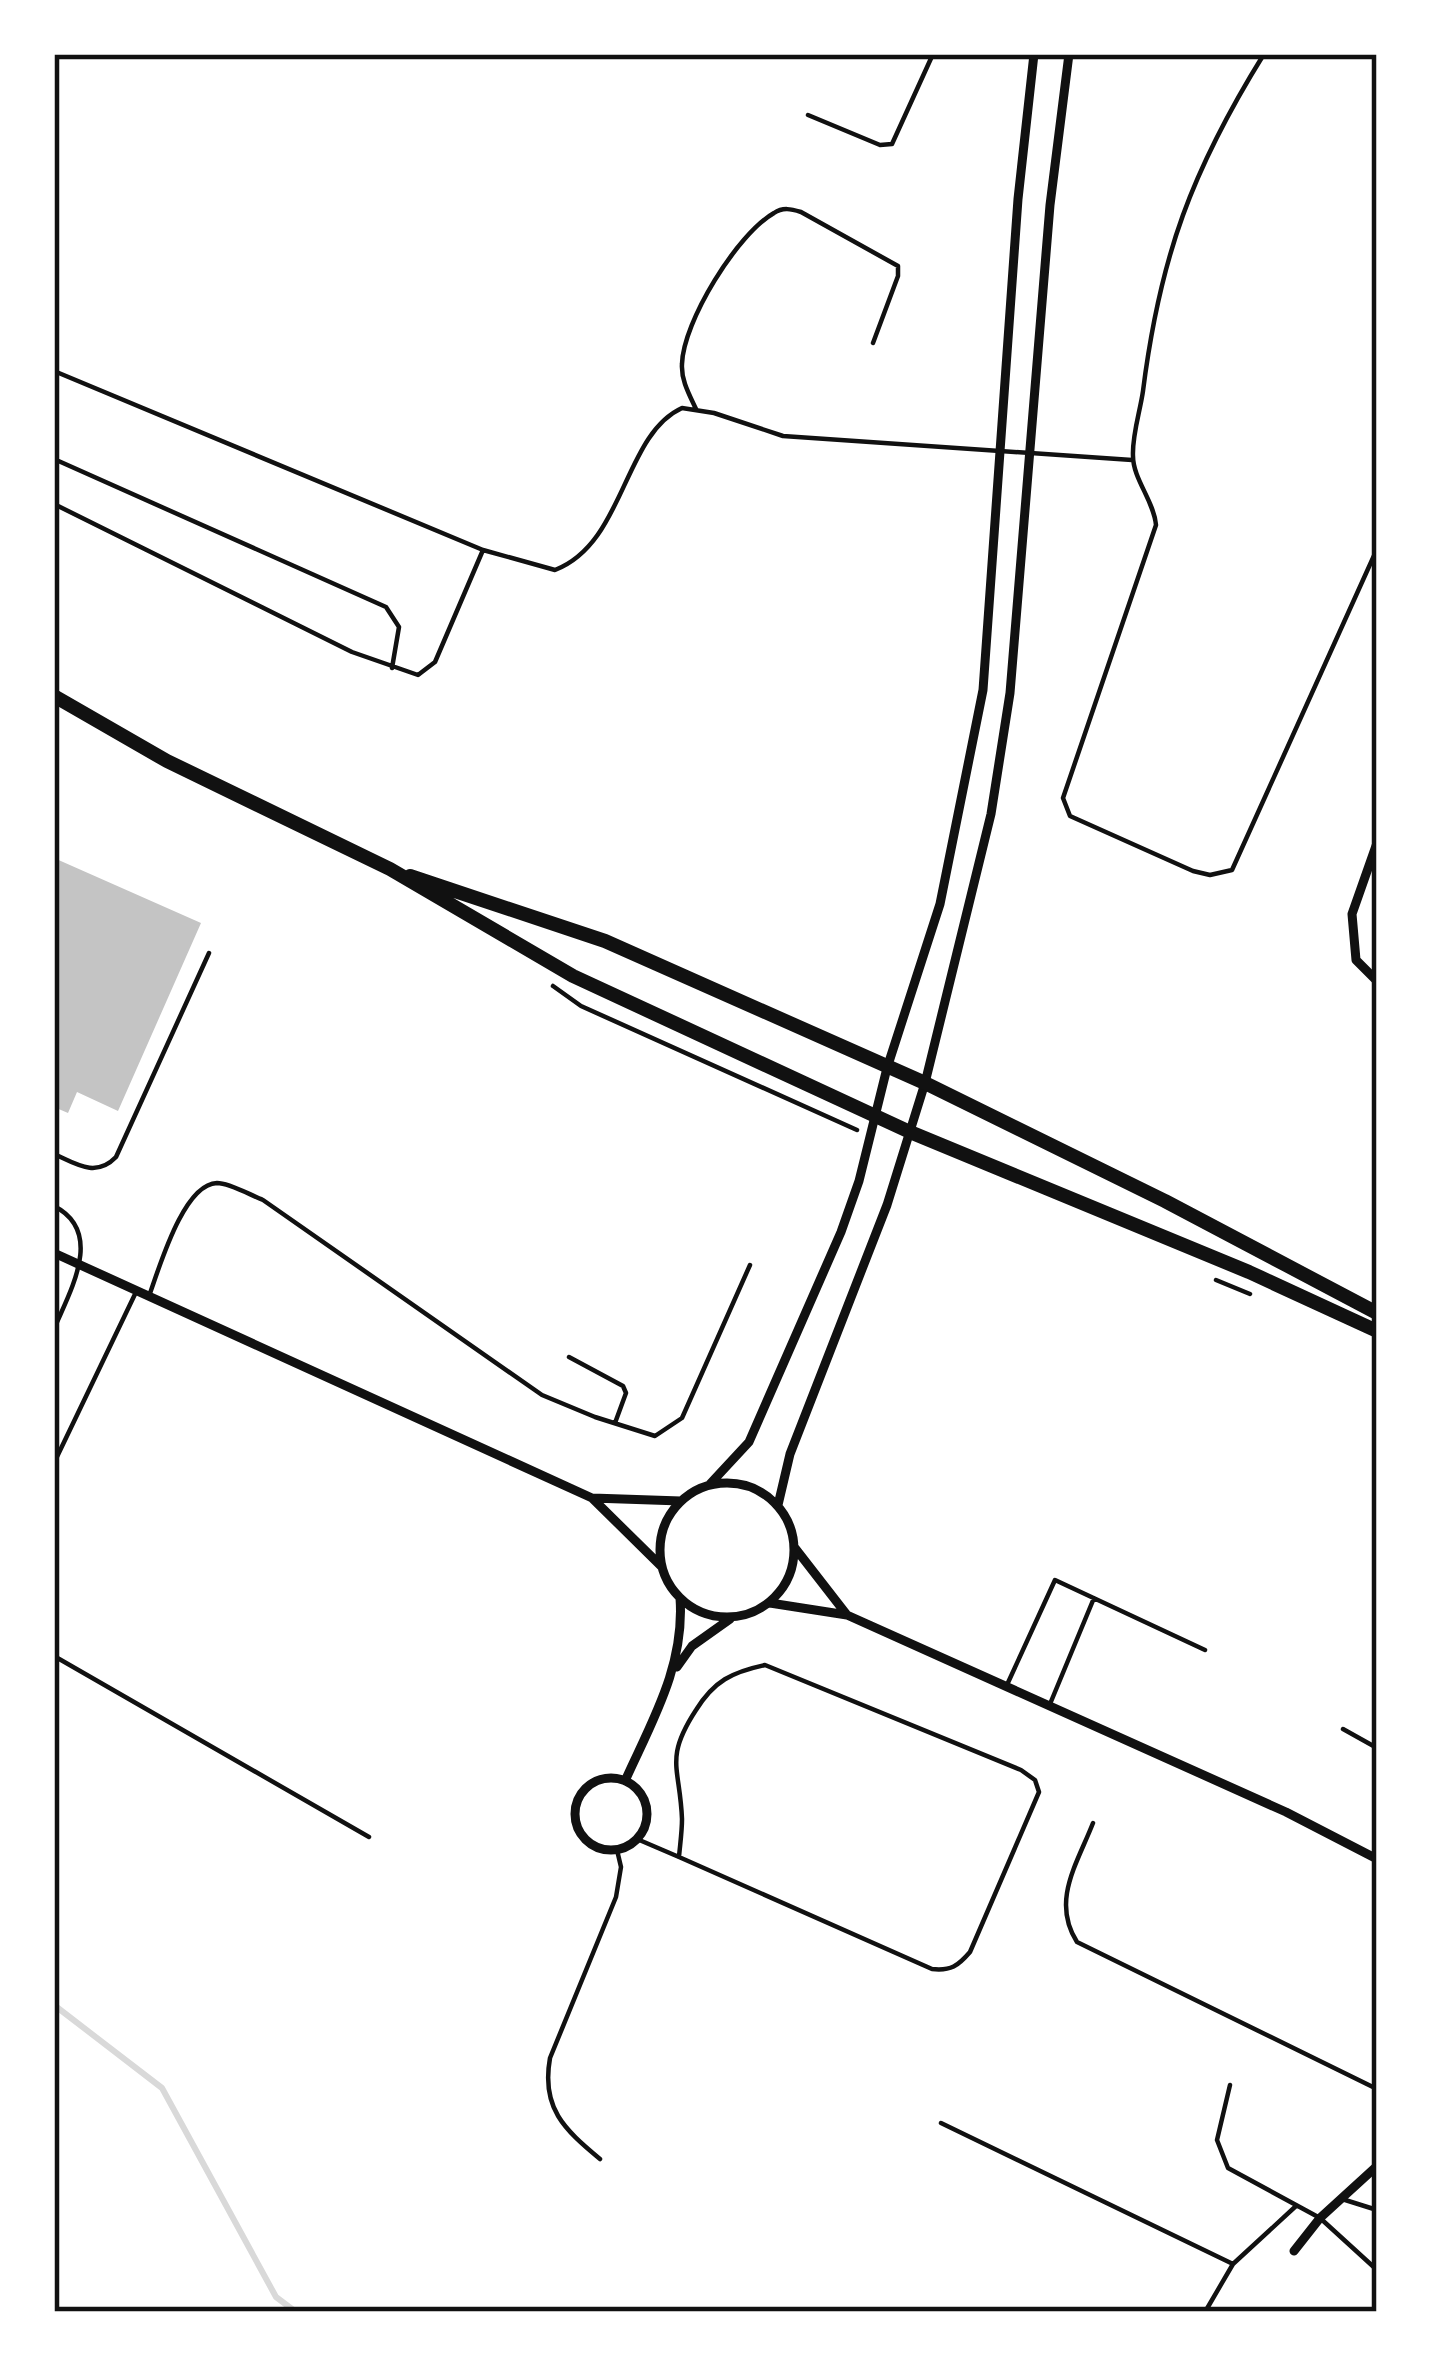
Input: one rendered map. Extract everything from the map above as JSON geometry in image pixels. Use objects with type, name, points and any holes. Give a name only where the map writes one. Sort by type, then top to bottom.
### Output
[{"type":"main road","points":[[54,696],[167,760],[390,869],[573,976],[910,1132],[1250,1272],[1377,1330]]},
{"type":"main road","points":[[390,869],[604,941],[925,1084],[1165,1201],[1377,1313]]},
{"type":"street","points":[[661,1566],[663,1529],[681,1501],[710,1484],[749,1442],[842,1232],[887,1067],[940,904],[983,691],[1018,199],[1034,54]]},
{"type":"street","points":[[778,1505],[806,1410],[860,1277],[925,1084],[991,814],[1010,693],[1050,205],[1069,54]]},
{"type":"street","points":[[1377,843],[1352,914],[1356,960],[1377,981]]},
{"type":"street","points":[[54,1253],[592,1498],[661,1566],[680,1598],[681,1642],[674,1672]]},
{"type":"street","points":[[625,1781],[674,1672],[692,1646],[733,1618],[770,1603],[784,1588],[792,1568],[795,1548],[790,1525],[778,1505],[747,1485],[710,1484]]},
{"type":"street","points":[[592,1498],[681,1501]]},
{"type":"street","points":[[795,1548],[847,1615]]},
{"type":"street","points":[[680,1598],[713,1616],[733,1618]]},
{"type":"street","points":[[770,1603],[847,1615],[1286,1811],[1377,1859]]},
{"type":"street","points":[[601,1780],[625,1781],[635,1787],[646,1807],[644,1829],[637,1839],[617,1850],[606,1850],[585,1839],[576,1817],[577,1805],[590,1785],[601,1780]]},
{"type":"street","points":[[1294,2251],[1320,2218],[1377,2166]]},
{"type":"lane","points":[[808,115],[880,145],[892,144],[933,54]]},
{"type":"lane","points":[[1264,54],[1195,179],[1162,273],[1132,460],[1155,509],[1156,525],[1063,798],[1064,808],[1082,822],[1193,871],[1224,875],[1240,860],[1377,549]]},
{"type":"lane","points":[[696,409],[682,363],[702,302],[730,260],[776,211],[801,212],[898,266],[873,343]]},
{"type":"lane","points":[[54,371],[483,550],[540,569],[555,570],[579,558],[603,526],[658,425],[682,408],[783,436],[1132,460]]},
{"type":"lane","points":[[54,459],[386,607],[399,627],[392,668]]},
{"type":"lane","points":[[54,504],[261,609],[418,676],[435,662],[483,550]]},
{"type":"lane","points":[[54,1154],[90,1169],[108,1165],[116,1157],[209,953]]},
{"type":"lane","points":[[148,1296],[187,1206],[200,1189],[218,1183],[263,1200],[542,1394],[655,1436],[682,1418],[750,1265]]},
{"type":"lane","points":[[54,1206],[74,1221],[80,1234],[81,1265],[54,1330]]},
{"type":"lane","points":[[54,1463],[137,1290]]},
{"type":"lane","points":[[569,1357],[623,1386],[626,1393],[615,1424]]},
{"type":"lane","points":[[1006,1688],[1055,1580],[1205,1650]]},
{"type":"lane","points":[[1049,1706],[1094,1598]]},
{"type":"lane","points":[[54,1656],[369,1838]]},
{"type":"lane","points":[[637,1839],[932,1969],[947,1970],[970,1952],[1040,1792],[1035,1780],[1022,1770],[765,1665],[734,1671],[710,1687],[678,1737],[674,1767],[682,1817],[679,1857]]},
{"type":"lane","points":[[1343,1730],[1377,1748]]},
{"type":"lane","points":[[1093,1823],[1066,1892],[1063,1921],[1077,1942],[1377,2089]]},
{"type":"lane","points":[[600,2159],[571,2134],[554,2110],[546,2083],[550,2058],[616,1897],[621,1867],[617,1850]]},
{"type":"lane","points":[[1230,2085],[1217,2140],[1228,2168],[1320,2218],[1377,2270]]},
{"type":"lane","points":[[941,2123],[1233,2264]]},
{"type":"lane","points":[[1342,2199],[1377,2210]]},
{"type":"lane","points":[[1204,2312],[1233,2264],[1297,2206]]},
{"type":"building","points":[[54,858],[201,923],[118,1111],[77,1092],[68,1113],[54,1107]]},
{"type":"waterway","points":[[54,2005],[162,2088],[276,2297],[296,2312]]}]
